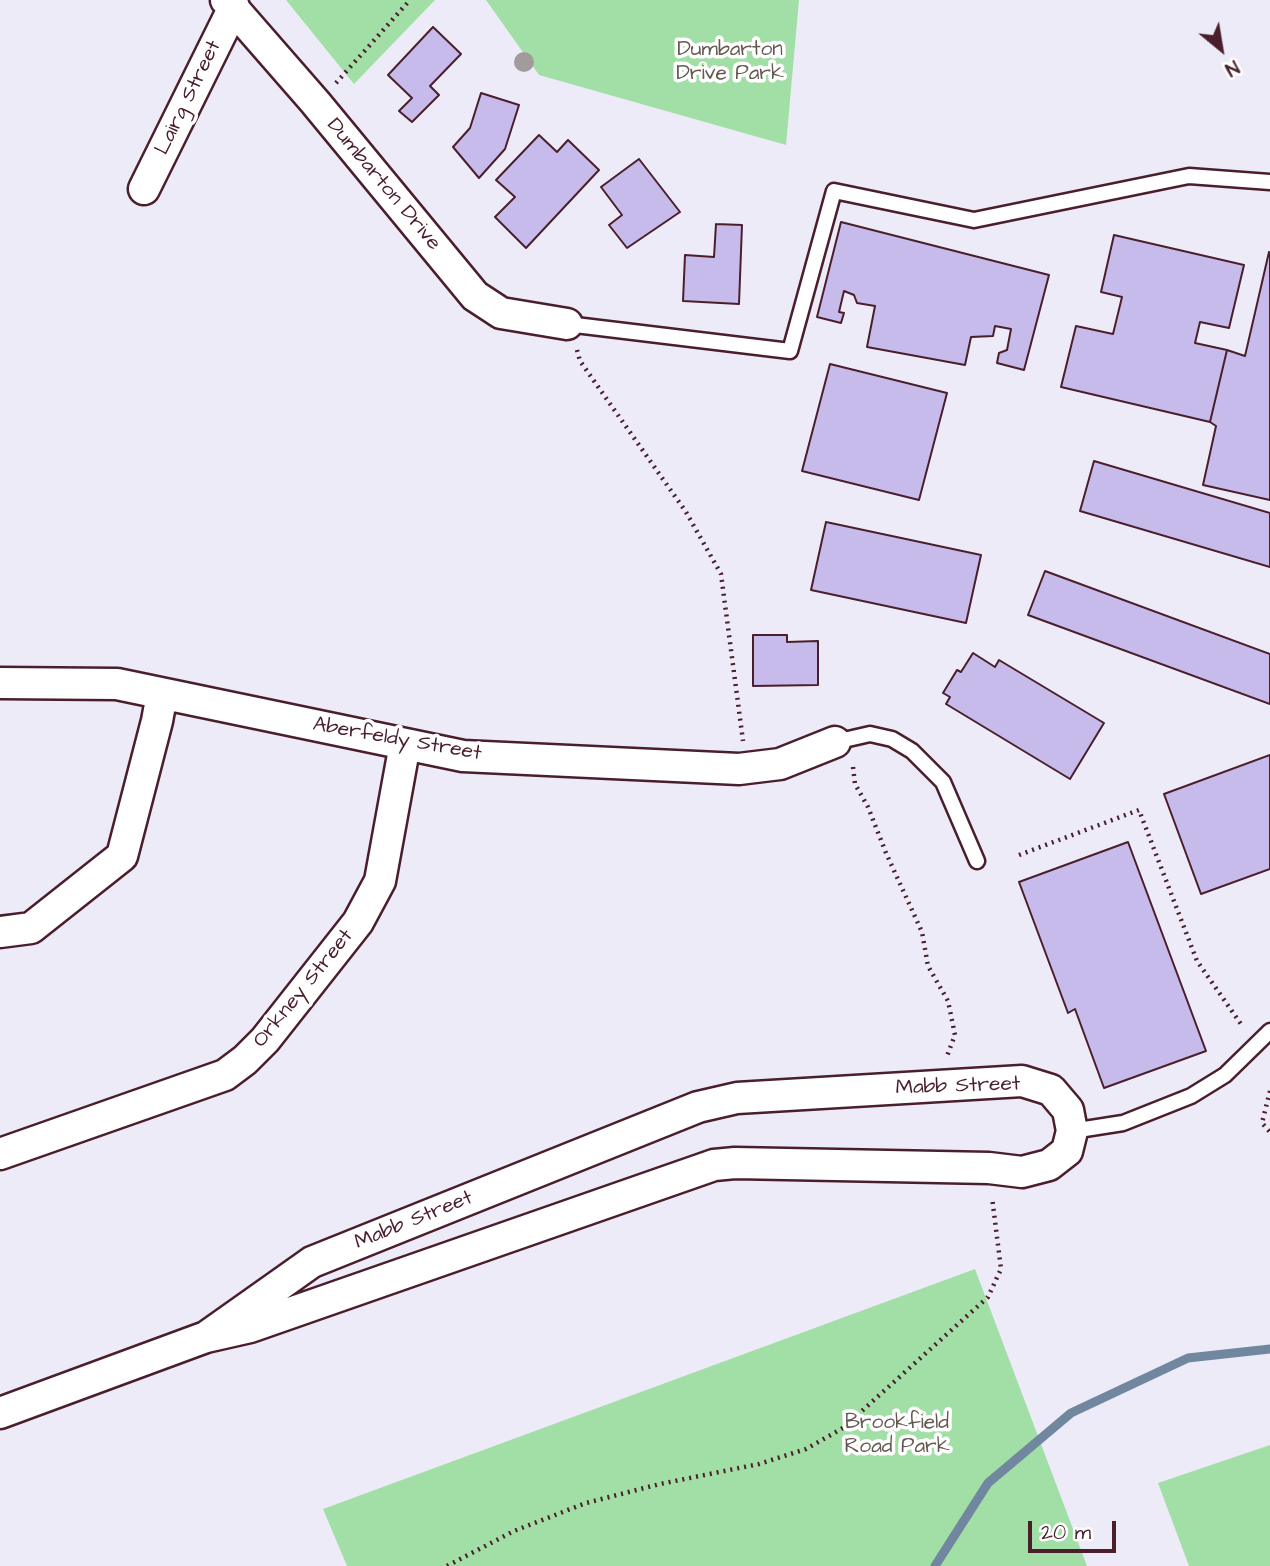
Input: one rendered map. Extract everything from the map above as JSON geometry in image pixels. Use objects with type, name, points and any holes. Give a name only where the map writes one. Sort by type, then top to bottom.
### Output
[{"type":"street","name":"Dumbarton Drive","points":[[230,4],[315,102],[475,296],[501,313],[568,324]]},
{"type":"street","name":"Lairg Street","points":[[144,189],[230,4]]},
{"type":"street","name":"Aberfeldy Street","points":[[0,684],[117,684],[463,756],[739,769],[780,764],[847,749]]},
{"type":"street","points":[[0,932],[31,928],[122,856],[162,694]]},
{"type":"street","name":"Orkney Street","points":[[0,1154],[225,1075],[265,1040],[358,922],[380,881],[405,744]]},
{"type":"street","name":"Mabb Street","points":[[0,1413],[206,1337],[263,1323],[714,1165],[735,1163],[976,1168],[1023,1172],[1049,1165],[1067,1151],[1072,1131],[1068,1110],[1051,1090],[1021,1081],[737,1098],[698,1107],[312,1262],[206,1337]]},
{"type":"lane","points":[[568,324],[790,351],[834,191],[974,220],[1189,176],[1270,183]]},
{"type":"lane","points":[[847,749],[870,734],[892,739],[912,751],[943,782],[977,861]]},
{"type":"lane","points":[[1072,1131],[1124,1123],[1191,1097],[1225,1075],[1270,1031]]},
{"type":"path","points":[[315,102],[331,89],[410,0]]},
{"type":"path","points":[[568,324],[580,361],[686,512],[721,574],[744,746]]},
{"type":"path","points":[[847,749],[855,784],[868,807],[922,932],[928,966],[948,1001],[955,1035],[948,1056],[936,1063]]},
{"type":"path","points":[[1019,855],[1139,810],[1196,961],[1248,1034]]},
{"type":"path","points":[[1270,1091],[1262,1123],[1270,1132]]},
{"type":"path","points":[[447,1566],[514,1531],[586,1503],[660,1484],[759,1464],[806,1449],[843,1428],[988,1297],[1001,1269],[996,1229]]},
{"type":"green space","points":[[286,0],[435,0],[354,84]]},
{"type":"green space","name":"Dumbarton Drive Park","points":[[486,0],[799,0],[786,145],[539,75]]},
{"type":"green space","name":"Brookfield Road Park","points":[[975,1269],[1087,1566],[347,1566],[323,1509]]},
{"type":"green space","points":[[1270,1445],[1270,1566],[1189,1566],[1158,1483]]},
{"type":"building","points":[[433,27],[461,54],[430,86],[439,95],[412,122],[399,111],[412,98],[388,75]]},
{"type":"building","points":[[481,93],[519,105],[505,149],[479,178],[453,147],[470,128]]},
{"type":"building","points":[[539,135],[557,152],[568,140],[599,170],[526,248],[495,217],[515,197],[496,180]]},
{"type":"building","points":[[639,159],[680,212],[627,248],[609,225],[622,215],[601,187]]},
{"type":"building","points":[[841,222],[1049,275],[1024,370],[997,363],[999,353],[1007,350],[1011,329],[995,326],[993,336],[971,337],[965,365],[867,347],[875,306],[857,303],[854,295],[844,291],[839,312],[844,313],[841,323],[817,317]]},
{"type":"building","points":[[716,224],[742,225],[739,304],[683,301],[685,255],[714,257]]},
{"type":"building","points":[[1114,235],[1244,265],[1229,328],[1200,322],[1195,343],[1227,350],[1210,422],[1061,387],[1076,326],[1113,334],[1122,297],[1101,292]]},
{"type":"building","points":[[1269,252],[1270,500],[1203,485],[1216,426],[1210,422],[1227,350],[1245,356]]},
{"type":"building","points":[[830,364],[947,393],[919,500],[802,471]]},
{"type":"building","points":[[1094,461],[1270,513],[1270,567],[1080,511]]},
{"type":"building","points":[[826,522],[981,555],[966,623],[811,590]]},
{"type":"building","points":[[1045,571],[1270,654],[1270,704],[1028,615]]},
{"type":"building","points":[[753,635],[787,635],[787,642],[818,641],[818,685],[753,686]]},
{"type":"building","points":[[973,653],[995,667],[999,660],[1104,723],[1070,779],[946,704],[950,697],[943,693],[957,670],[961,672]]},
{"type":"building","points":[[1270,755],[1270,869],[1201,894],[1164,794]]},
{"type":"building","points":[[1128,842],[1206,1051],[1104,1088],[1075,1009],[1068,1013],[1019,882]]},
{"type":"waterway","points":[[935,1566],[988,1483],[1071,1413],[1188,1358],[1270,1349]]}]
